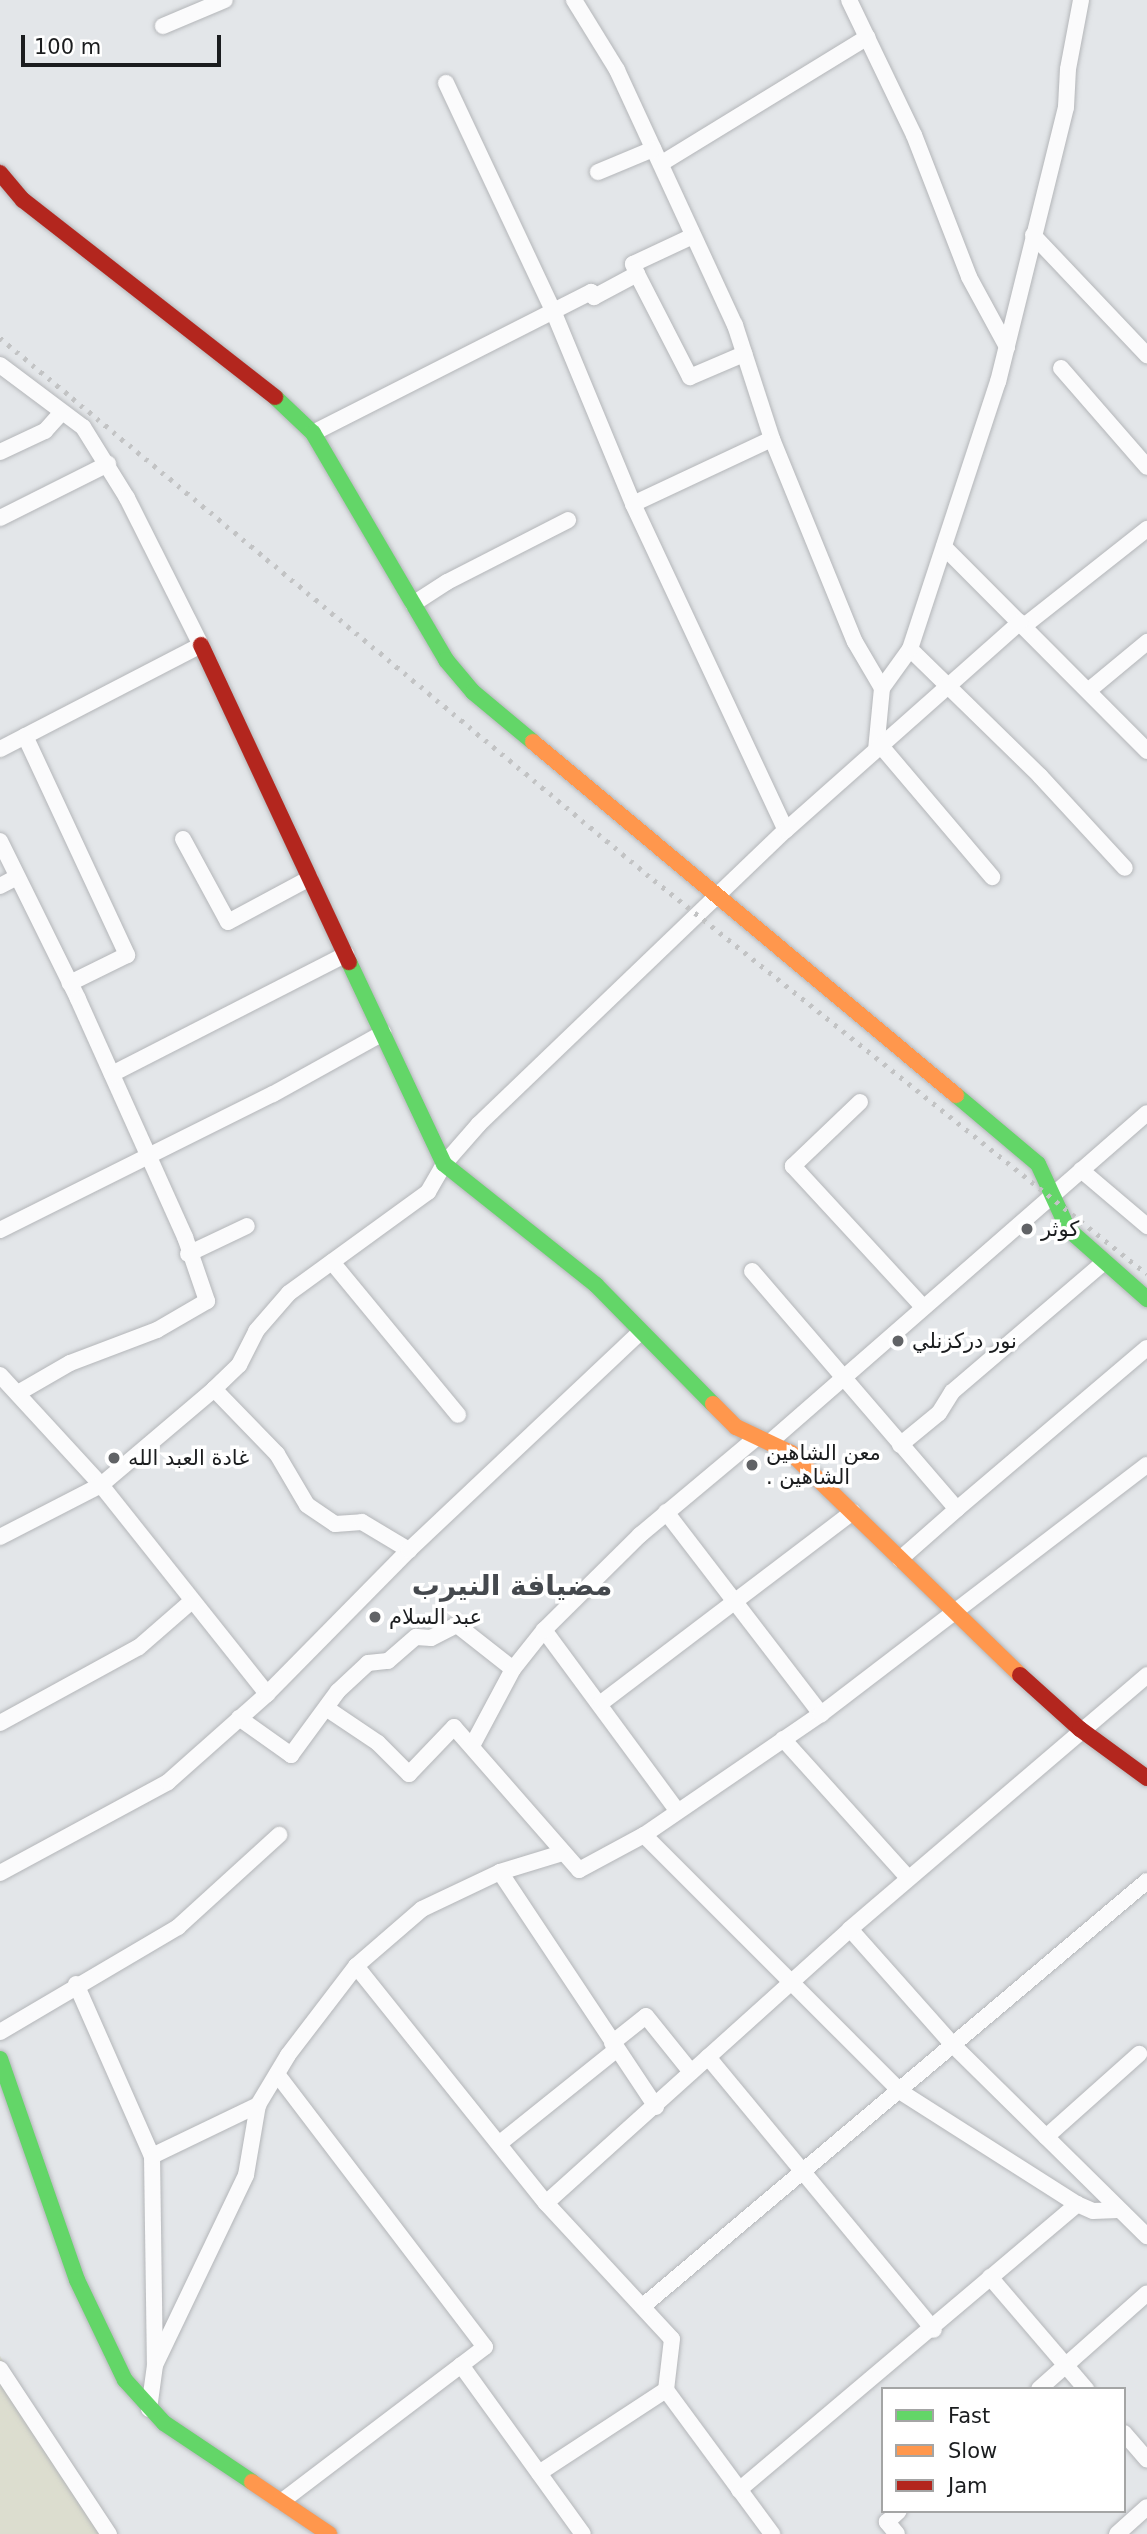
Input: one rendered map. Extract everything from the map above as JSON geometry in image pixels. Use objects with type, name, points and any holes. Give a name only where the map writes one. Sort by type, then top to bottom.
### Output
[{"type":"street","points":[[163,26],[225,0]]},
{"type":"street","points":[[574,0],[600,36],[693,236],[744,354],[772,439],[855,642],[883,688]]},
{"type":"street","points":[[849,0],[914,135],[968,277],[1007,347]]},
{"type":"street","points":[[992,877],[879,748],[883,688],[910,649],[1007,347],[1066,107],[1068,69],[1081,0]]},
{"type":"street","points":[[598,172],[657,156],[867,37]]},
{"type":"street","points":[[446,83],[554,313],[633,504],[786,830]]},
{"type":"street","points":[[0,173],[23,200],[286,405],[313,433],[446,660],[472,692],[1038,1164],[1050,1196],[1068,1229],[1103,1263],[1147,1299]]},
{"type":"street","points":[[1033,235],[1147,355]]},
{"type":"street","points":[[693,236],[633,264],[637,274],[690,377],[744,354]]},
{"type":"street","points":[[313,433],[637,274]]},
{"type":"street","points":[[0,365],[83,427],[108,464],[201,645],[444,1164],[465,1184],[555,1250],[736,1427],[791,1453],[853,1512],[954,1616],[1080,1729],[1147,1778]]},
{"type":"street","points":[[1061,368],[1147,467]]},
{"type":"street","points":[[0,452],[45,431],[62,412]]},
{"type":"street","points":[[633,504],[772,439]]},
{"type":"street","points":[[0,518],[108,464]]},
{"type":"street","points":[[413,604],[447,582],[568,520]]},
{"type":"street","points":[[0,1537],[102,1485],[214,1388],[239,1365],[268,1315],[332,1262],[428,1192],[444,1164],[479,1124],[786,830],[947,685],[1147,529]]},
{"type":"street","points":[[944,547],[1147,751]]},
{"type":"street","points":[[1088,691],[1147,642]]},
{"type":"street","points":[[0,749],[201,645]]},
{"type":"street","points":[[910,649],[1040,776],[1125,868]]},
{"type":"street","points":[[25,736],[127,955],[70,983]]},
{"type":"street","points":[[183,839],[228,922],[310,878]]},
{"type":"street","points":[[0,841],[70,983],[185,1237],[188,1254],[206,1301],[157,1330],[70,1363],[18,1393]]},
{"type":"street","points":[[0,886],[17,877]]},
{"type":"street","points":[[111,1074],[346,954]]},
{"type":"street","points":[[0,1230],[149,1157],[383,1033]]},
{"type":"street","points":[[860,1102],[793,1166],[923,1307]]},
{"type":"street","points":[[473,1744],[513,1669],[544,1630],[666,1512],[843,1377],[1147,1113]]},
{"type":"street","points":[[1081,1170],[1147,1226]]},
{"type":"street","points":[[188,1254],[247,1226]]},
{"type":"street","points":[[332,1262],[458,1416]]},
{"type":"street","points":[[900,1445],[939,1413],[952,1392],[1103,1263]]},
{"type":"street","points":[[752,1271],[957,1509]]},
{"type":"street","points":[[0,1873],[168,1782],[267,1694],[409,1550],[640,1332]]},
{"type":"street","points":[[900,1559],[1147,1348]]},
{"type":"street","points":[[0,1375],[102,1485],[267,1694]]},
{"type":"street","points":[[214,1388],[277,1454],[307,1505],[335,1524],[362,1522],[409,1550]]},
{"type":"street","points":[[329,1710],[378,1743],[409,1774],[454,1727],[473,1744],[579,1870],[643,1835],[676,1809],[821,1714],[954,1616],[1147,1465]]},
{"type":"street","points":[[666,1512],[821,1714]]},
{"type":"street","points":[[601,1703],[738,1603],[853,1512]]},
{"type":"street","points":[[0,1723],[139,1647],[192,1601]]},
{"type":"street","points":[[239,1718],[291,1755],[329,1710],[338,1691],[368,1663],[388,1661],[416,1637],[431,1638],[457,1625],[513,1669]]},
{"type":"street","points":[[544,1630],[601,1703],[676,1809]]},
{"type":"street","points":[[546,2203],[656,2108],[691,2072],[850,1928],[1080,1729],[1147,1675]]},
{"type":"street","points":[[783,1739],[908,1878]]},
{"type":"street","points":[[0,2032],[76,1984],[178,1927],[279,1835]]},
{"type":"street","points":[[643,1835],[901,2092],[1077,2204],[1094,2211],[1118,2210]]},
{"type":"street","points":[[155,2365],[246,2175],[258,2105],[277,2074],[356,1966],[422,1909],[500,1872],[562,1853]]},
{"type":"street","points":[[500,1872],[656,2108]]},
{"type":"street","points":[[643,2306],[801,2170],[901,2092],[1147,1881]]},
{"type":"street","points":[[850,1928],[954,2046],[1147,2236]]},
{"type":"street","points":[[356,1966],[546,2203],[672,2339],[666,2390],[772,2534]]},
{"type":"street","points":[[76,1984],[152,2156],[155,2365],[149,2409]]},
{"type":"street","points":[[500,2143],[614,2047],[646,2016],[691,2072]]},
{"type":"street","points":[[1046,2137],[1139,2054]]},
{"type":"street","points":[[708,2057],[934,2330]]},
{"type":"street","points":[[0,2059],[77,2280],[110,2355],[149,2409],[329,2534]]},
{"type":"street","points":[[277,2074],[485,2347],[281,2502]]},
{"type":"street","points":[[152,2156],[258,2105]]},
{"type":"street","points":[[739,2490],[934,2330],[990,2277],[1077,2204]]},
{"type":"street","points":[[990,2277],[1084,2387]]},
{"type":"street","points":[[1040,2387],[1147,2294]]},
{"type":"street","points":[[461,2365],[583,2534]]},
{"type":"street","points":[[0,2369],[108,2534]]},
{"type":"street","points":[[539,2473],[666,2390]]},
{"type":"street","points":[[1126,2434],[1147,2459]]},
{"type":"street","points":[[1117,2534],[1147,2507]]},
{"type":"street","points":[[897,2513],[887,2522],[897,2534]]},
{"type":"shaded area","points":[[0,2356],[117,2534],[0,2534]]},
{"type":"railway","points":[[0,338],[654,880],[1147,1274]]},
{"type":"traffic: fast","points":[[275,397],[313,433],[446,660],[473,692],[533,742]]},
{"type":"traffic: fast","points":[[349,962],[444,1164],[596,1285],[713,1404]]},
{"type":"traffic: fast","points":[[956,1095],[1038,1164],[1068,1229],[1147,1299]]},
{"type":"traffic: fast","points":[[0,2059],[77,2280],[125,2380],[164,2423],[252,2482]]},
{"type":"traffic: slow","points":[[533,742],[956,1095]]},
{"type":"traffic: slow","points":[[713,1404],[736,1427],[791,1453],[1020,1675]]},
{"type":"traffic: slow","points":[[252,2482],[329,2534]]},
{"type":"traffic: jam","points":[[0,173],[23,200],[275,397]]},
{"type":"traffic: jam","points":[[201,645],[349,962]]},
{"type":"traffic: jam","points":[[1020,1675],[1080,1729],[1147,1778]]},
{"type":"place","name":"كوثر","points":[[1027,1229]]},
{"type":"place","name":"نور دركزنلي","points":[[898,1341]]},
{"type":"place","name":"غادة العبد الله","points":[[114,1458]]},
{"type":"place","name":"معن الشاهين . الشاهين","points":[[752,1465]]},
{"type":"place","name":"عبد السلام","points":[[375,1617]]},
{"type":"district","name":"مضيافة النيرب","points":[[512,1586]]}]
